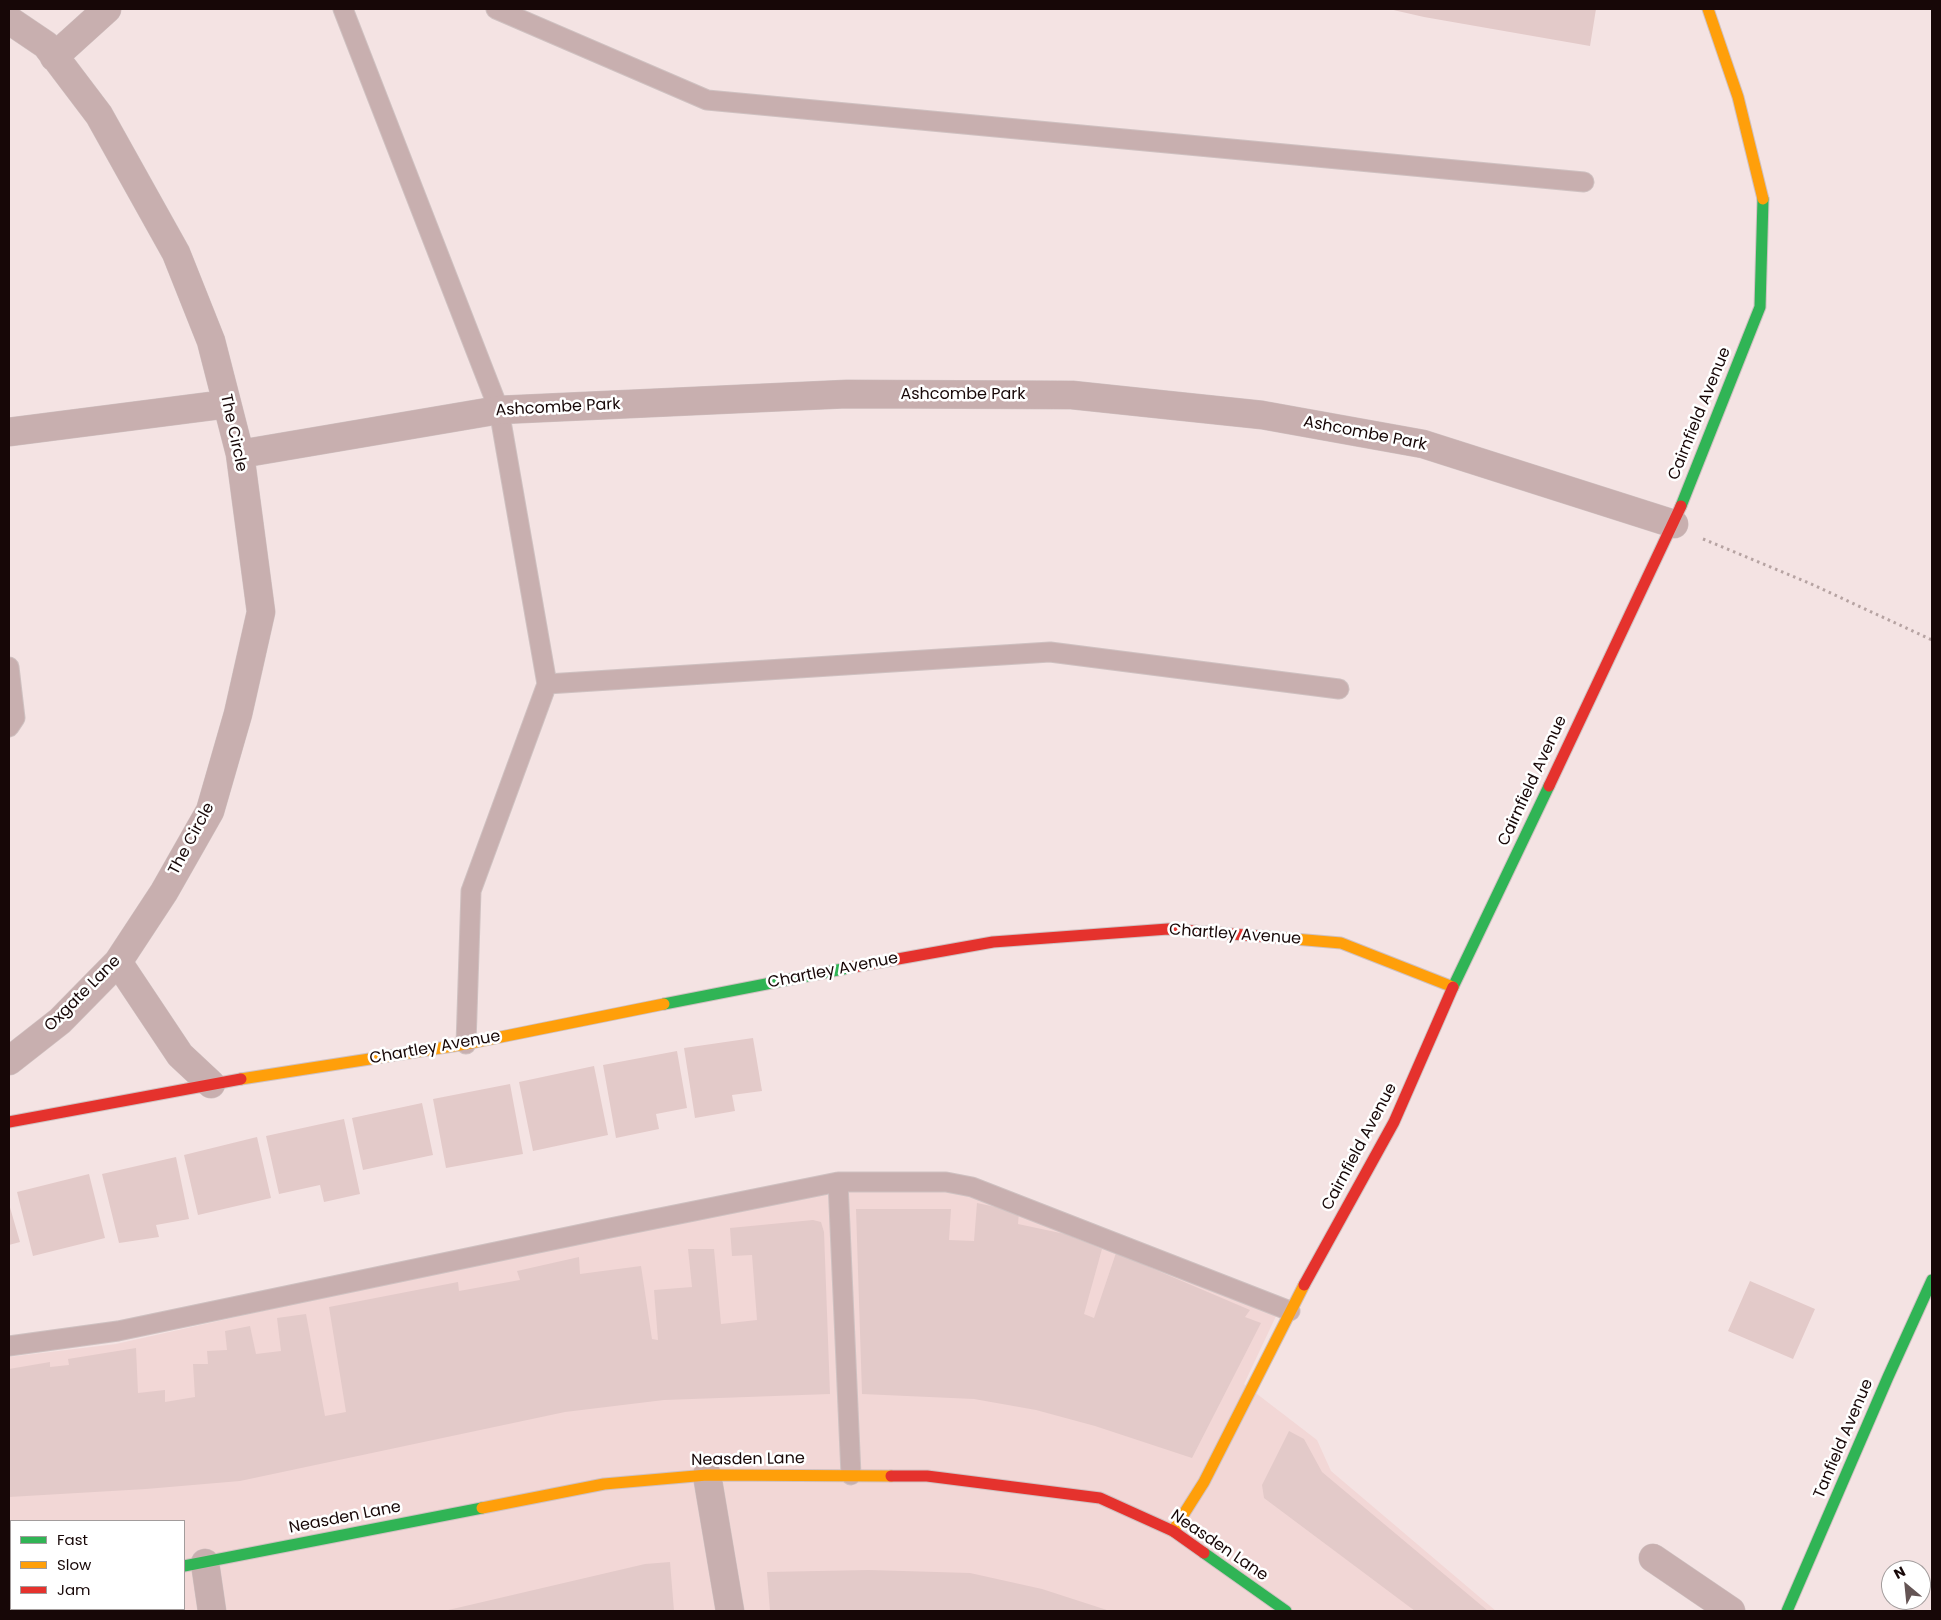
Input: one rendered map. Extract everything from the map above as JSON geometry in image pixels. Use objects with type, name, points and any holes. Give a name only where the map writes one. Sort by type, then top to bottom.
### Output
[{"type":"street","points":[[54,56],[107,9]]},
{"type":"street","name":"Cairnfield Avenue","points":[[1173,1531],[1204,1482],[1290,1311],[1394,1122],[1453,987],[1674,524],[1760,307],[1764,202],[1738,97],[1708,9]]},
{"type":"street","name":"The Circle","points":[[9,20],[46,45],[98,115],[176,254],[211,341],[240,454],[261,612],[238,714],[210,811],[164,892]]},
{"type":"street","name":"Ashcombe Park","points":[[240,454],[499,410],[847,394],[1072,396],[1262,415],[1423,444],[1674,524]]},
{"type":"street","points":[[9,432],[227,404]]},
{"type":"street","name":"Oxgate Lane","points":[[9,1061],[60,1021],[118,962],[164,892]]},
{"type":"street","name":"Chartley Avenue","points":[[9,1122],[211,1084],[466,1044],[828,971],[993,942],[1168,929],[1342,943],[1453,987]]},
{"type":"street","points":[[118,962],[180,1055],[211,1084]]},
{"type":"street","name":"Tanfield Avenue","points":[[1787,1611],[1932,1280]]},
{"type":"street","points":[[707,1475],[730,1611]]},
{"type":"street","name":"Neasden Lane","points":[[194,1564],[604,1484],[707,1475],[927,1476],[1100,1498],[1173,1531],[1286,1611]]},
{"type":"street","points":[[1653,1558],[1732,1611]]},
{"type":"street","points":[[194,1564],[212,1611]]},
{"type":"lane","points":[[343,9],[499,410],[546,684],[470,891],[466,1044]]},
{"type":"lane","points":[[496,9],[707,100],[1584,182]]},
{"type":"lane","points":[[546,684],[1050,652],[1339,689]]},
{"type":"lane","points":[[9,667],[15,718],[9,728]]},
{"type":"lane","points":[[838,1182],[851,1475]]},
{"type":"lane","points":[[9,1346],[118,1331],[838,1182],[946,1182],[972,1187],[1290,1311]]},
{"type":"path","points":[[1674,524],[1703,539],[1809,583],[1932,640]]},
{"type":"shaded area","points":[[833,1187],[946,1190],[991,1199],[1277,1314],[1244,1384],[1317,1440],[1331,1471],[1496,1611],[9,1611],[9,1357],[116,1344],[614,1232]]},
{"type":"building","points":[[1389,9],[1596,9],[1590,46],[1424,17]]},
{"type":"building","points":[[753,1038],[762,1091],[732,1095],[735,1111],[695,1118],[684,1048]]},
{"type":"building","points":[[677,1051],[687,1108],[656,1114],[659,1129],[616,1138],[603,1065]]},
{"type":"building","points":[[594,1066],[608,1135],[533,1151],[519,1082]]},
{"type":"building","points":[[510,1084],[523,1154],[446,1168],[433,1099]]},
{"type":"building","points":[[422,1103],[433,1155],[363,1170],[352,1118]]},
{"type":"building","points":[[344,1119],[360,1194],[324,1202],[320,1185],[279,1194],[266,1136]]},
{"type":"building","points":[[257,1137],[271,1198],[198,1215],[184,1155]]},
{"type":"building","points":[[176,1157],[189,1219],[156,1225],[159,1237],[119,1243],[102,1174]]},
{"type":"building","points":[[89,1174],[105,1238],[33,1256],[17,1192]]},
{"type":"building","points":[[977,1203],[1019,1212],[1018,1224],[1065,1234],[1102,1249],[1084,1314],[1094,1318],[1116,1253],[1250,1310],[1245,1317],[1261,1323],[1192,1458],[1095,1426],[1036,1410],[974,1399],[862,1394],[856,1209],[951,1209],[949,1240],[974,1241]]},
{"type":"building","points":[[9,1204],[20,1242],[9,1245]]},
{"type":"building","points":[[813,1220],[821,1222],[824,1232],[830,1394],[664,1400],[565,1412],[240,1481],[9,1497],[9,1369],[50,1362],[50,1367],[69,1365],[68,1359],[136,1348],[138,1393],[165,1390],[165,1402],[195,1397],[193,1364],[208,1364],[207,1351],[227,1350],[225,1331],[250,1326],[256,1354],[281,1351],[277,1318],[306,1314],[325,1416],[346,1412],[329,1307],[458,1282],[459,1291],[520,1280],[517,1271],[579,1257],[580,1274],[641,1266],[652,1339],[658,1340],[654,1290],[692,1287],[688,1249],[714,1249],[721,1324],[757,1320],[752,1255],[732,1256],[730,1228]]},
{"type":"building","points":[[1750,1281],[1815,1309],[1793,1359],[1728,1331]]},
{"type":"building","points":[[1289,1431],[1304,1439],[1322,1472],[1488,1611],[1415,1611],[1264,1498],[1262,1485]]},
{"type":"building","points":[[670,1562],[674,1611],[444,1611],[645,1564]]},
{"type":"building","points":[[869,1570],[970,1573],[1042,1589],[1110,1611],[770,1611],[767,1572]]},
{"type":"traffic: fast","points":[[1681,506],[1760,307],[1763,199]]},
{"type":"traffic: fast","points":[[1453,987],[1549,786]]},
{"type":"traffic: fast","points":[[664,1004],[853,967]]},
{"type":"traffic: fast","points":[[1787,1611],[1932,1280]]},
{"type":"traffic: fast","points":[[185,1566],[482,1508]]},
{"type":"traffic: fast","points":[[1204,1553],[1286,1611]]},
{"type":"traffic: slow","points":[[1708,9],[1738,97],[1763,199]]},
{"type":"traffic: slow","points":[[1283,938],[1341,943],[1453,987]]},
{"type":"traffic: slow","points":[[241,1079],[466,1044],[664,1004]]},
{"type":"traffic: slow","points":[[1173,1531],[1204,1482],[1304,1285]]},
{"type":"traffic: slow","points":[[482,1508],[604,1484],[707,1475],[891,1476]]},
{"type":"traffic: jam","points":[[1549,786],[1681,506]]},
{"type":"traffic: jam","points":[[853,967],[993,942],[1168,929],[1283,938]]},
{"type":"traffic: jam","points":[[1304,1285],[1394,1122],[1453,987]]},
{"type":"traffic: jam","points":[[9,1122],[241,1079]]},
{"type":"traffic: jam","points":[[891,1476],[927,1476],[1100,1498],[1173,1531],[1204,1553]]}]
